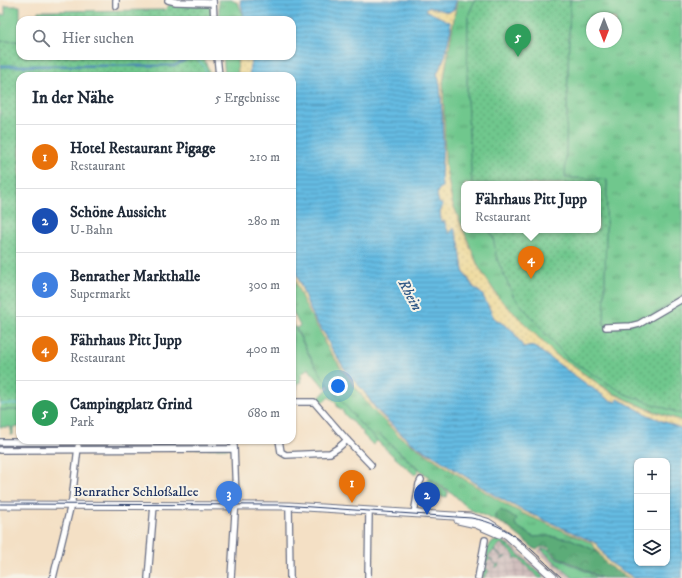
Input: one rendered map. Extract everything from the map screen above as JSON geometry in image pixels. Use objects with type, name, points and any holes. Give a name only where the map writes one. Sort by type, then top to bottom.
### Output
[{"type":"main road","name":"Benrather Schloßallee","points":[[0,505],[288,506],[470,517],[486,525],[517,545],[554,578]]},
{"type":"street","points":[[168,0],[176,2],[213,1],[214,16]]},
{"type":"street","points":[[217,60],[219,72]]},
{"type":"street","points":[[606,327],[631,326],[639,324],[682,300]]},
{"type":"street","points":[[296,402],[314,402],[371,465]]},
{"type":"street","points":[[279,444],[282,454],[286,455],[330,453],[347,440]]},
{"type":"street","points":[[0,442],[16,442]]},
{"type":"street","points":[[53,578],[71,505],[79,444]]},
{"type":"street","points":[[231,578],[236,506],[234,444]]},
{"type":"street","points":[[0,450],[234,449]]},
{"type":"street","points":[[414,514],[421,480]]},
{"type":"street","points":[[148,578],[154,506]]},
{"type":"street","points":[[288,506],[290,578]]},
{"type":"street","points":[[368,578],[369,512]]},
{"type":"street","points":[[478,578],[485,540]]},
{"type":"shaded area","points":[[501,538],[514,546],[549,578],[482,578],[487,550],[491,543]]},
{"type":"shaded area","points":[[541,549],[548,549],[556,556],[600,578],[567,578],[537,551]]},
{"type":"green space","points":[[218,0],[231,0],[238,3],[243,15],[241,16],[220,16]]},
{"type":"green space","points":[[457,0],[475,0],[468,16],[467,99],[472,181],[461,181],[461,224],[452,202],[445,162],[443,83]]},
{"type":"green space","points":[[475,0],[570,0],[565,178],[607,179],[604,325],[635,323],[645,319],[682,297],[682,414],[625,394],[567,358],[514,297],[497,259],[493,237],[491,233],[601,233],[601,181],[472,181],[467,99],[468,16]]},
{"type":"green space","points":[[570,0],[682,0],[682,297],[645,319],[635,323],[604,325],[607,179],[565,178]]},
{"type":"green space","points":[[169,5],[211,6],[212,16],[38,16],[38,11],[165,10]]},
{"type":"green space","points":[[5,6],[20,6],[20,16],[16,16],[16,41],[0,41],[0,27],[2,24],[0,22],[0,15],[5,15]]},
{"type":"green space","points":[[0,41],[16,41],[16,60],[204,60],[209,72],[16,72],[16,410],[0,410]]},
{"type":"green space","points":[[223,60],[237,60],[238,72],[225,72]]},
{"type":"green space","points":[[465,233],[491,233],[500,266],[514,297],[625,394],[682,414],[682,421],[650,410],[612,393],[555,354],[498,297],[478,266]]},
{"type":"green space","points":[[296,282],[306,306],[324,338],[324,342],[344,372],[371,408],[399,436],[505,504],[522,513],[592,543],[598,552],[571,539],[546,536],[534,537],[516,526],[515,523],[496,513],[494,520],[469,509],[452,493],[427,476],[379,434],[418,469],[418,472],[415,475],[371,435],[332,390],[308,353],[296,328],[300,326],[296,318]]},
{"type":"green space","points":[[296,330],[310,357],[328,385],[325,388],[308,368],[300,376],[302,377],[300,380],[301,382],[297,383],[297,389]]},
{"type":"green space","points":[[330,386],[361,425],[377,441],[373,445],[363,435],[363,432],[343,413],[343,411],[337,406],[336,402],[329,397],[323,402],[318,399]]},
{"type":"green space","points":[[0,410],[16,410],[16,427],[13,427],[13,435],[11,435],[11,427],[0,427]]},
{"type":"green space","points":[[0,444],[232,444],[232,448],[0,449]]},
{"type":"green space","points":[[428,478],[448,492],[447,497],[419,493]]},
{"type":"green space","points":[[501,510],[517,519],[515,523],[516,526],[534,537],[546,536],[571,539],[598,552],[609,566],[629,578],[602,578],[556,556],[548,547],[541,547],[536,550],[505,525],[494,520],[496,513]]},
{"type":"green space","points":[[500,539],[545,578],[539,578],[517,557],[515,559],[515,556],[501,543],[488,557],[497,565],[490,559],[486,563],[487,565],[485,567],[489,571],[484,578],[482,578],[487,550],[491,543]]},
{"type":"green space","points":[[541,549],[548,549],[555,557],[600,578],[573,578]]},
{"type":"sand","points":[[457,0],[443,83],[445,162],[452,202],[461,224],[461,233],[465,233],[478,266],[498,297],[555,354],[612,393],[650,410],[682,421],[682,429],[648,415],[618,399],[617,402],[609,400],[533,346],[524,348],[512,330],[494,318],[482,294],[474,287],[463,271],[459,243],[454,228],[449,235],[444,221],[441,222],[439,203],[436,194],[438,189],[442,187],[441,176],[443,143],[440,84],[437,74],[445,56],[425,10],[428,7],[449,12],[454,9]]},
{"type":"sand","points":[[237,60],[252,60],[250,72],[238,72]]},
{"type":"sand","points":[[296,273],[309,307],[316,322],[326,336],[330,346],[348,374],[362,389],[376,410],[399,433],[425,452],[434,456],[494,495],[520,509],[594,542],[609,562],[634,578],[629,578],[613,569],[605,562],[592,543],[522,513],[505,504],[399,436],[371,408],[344,372],[324,342],[324,338],[296,284]]},
{"type":"water","name":"Rhein","points":[[240,0],[456,0],[454,9],[449,12],[428,7],[425,10],[450,22],[451,28],[445,56],[437,74],[440,84],[443,143],[441,176],[442,187],[438,190],[437,194],[439,203],[443,205],[440,212],[441,222],[444,221],[449,234],[454,228],[459,243],[463,271],[473,287],[482,294],[494,318],[512,330],[524,348],[533,346],[609,400],[616,402],[618,399],[648,415],[682,429],[682,578],[634,578],[609,562],[594,542],[520,509],[494,495],[410,442],[377,410],[362,389],[348,374],[330,346],[326,336],[316,322],[309,307],[296,273],[296,72],[250,72],[250,67],[253,60],[296,60],[296,16],[244,16]]},
{"type":"water","points":[[184,60],[188,60],[175,66],[0,67],[0,65],[174,65]]},
{"type":"waterway","points":[[198,60],[206,72]]},
{"type":"waterway","points":[[0,404],[16,404]]},
{"type":"tram line","points":[[0,504],[282,505],[471,518],[498,526],[521,540],[562,578]]},
{"type":"place","name":"Campingplatz Grind","points":[[518,57]]},
{"type":"place","name":"Fährhaus Pitt Jupp","points":[[531,279]]},
{"type":"place","name":"Hotel Restaurant Pigage","points":[[352,503]]},
{"type":"place","name":"Benrather Markthalle","points":[[229,514]]},
{"type":"place","name":"Schöne Aussicht","points":[[427,515]]}]
